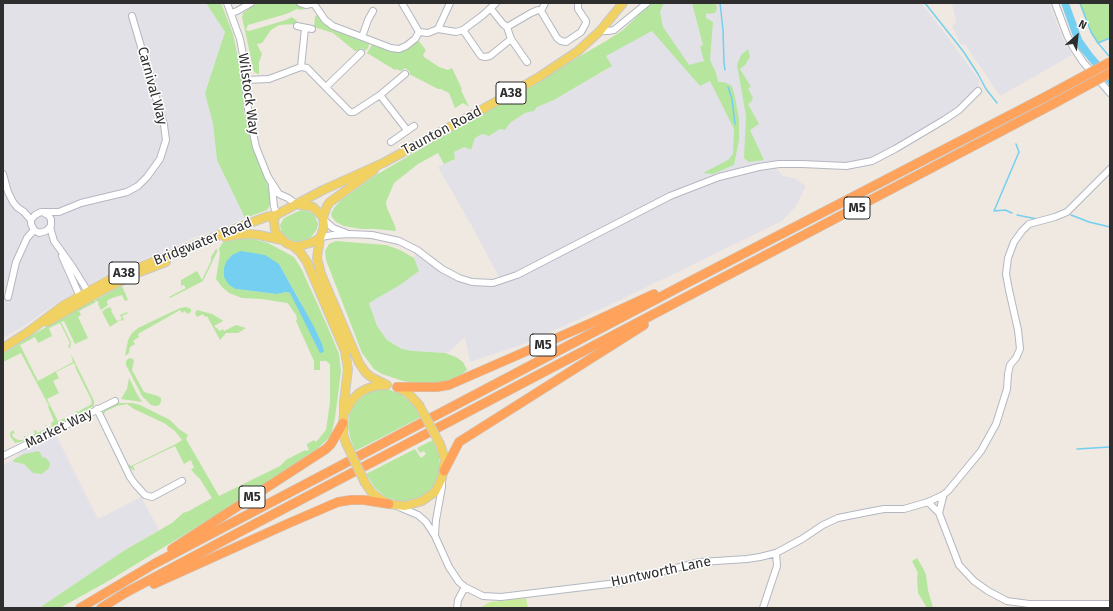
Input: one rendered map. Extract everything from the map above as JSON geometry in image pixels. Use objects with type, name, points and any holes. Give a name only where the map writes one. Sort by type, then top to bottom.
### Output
[{"type":"highway","name":"M5","points":[[80,608],[154,564],[685,284],[1048,96],[1110,62]]},
{"type":"highway","name":"M5","points":[[101,608],[125,593],[232,536],[1110,73]]},
{"type":"highway","name":"M5","points":[[397,387],[437,387],[449,385],[591,324],[657,293],[685,284]]},
{"type":"highway","name":"M5","points":[[443,475],[459,442],[637,330],[660,311]]},
{"type":"highway","name":"M5","points":[[154,564],[173,548],[326,449],[331,444],[343,419]]},
{"type":"highway","name":"M5","points":[[125,593],[147,587],[338,502],[364,500],[392,504]]},
{"type":"main road","name":"Taunton Road","points":[[296,204],[383,163],[539,77],[578,51],[600,31],[623,3]]},
{"type":"main road","name":"Taunton Road","points":[[324,218],[327,206],[330,202],[383,163]]},
{"type":"main road","name":"A38","points":[[276,215],[296,204]]},
{"type":"main road","points":[[296,204],[313,207],[324,218]]},
{"type":"main road","points":[[276,215],[274,228],[282,240]]},
{"type":"main road","name":"Bridgwater Road","points":[[3,348],[28,332],[49,315],[130,270],[266,217],[276,215]]},
{"type":"main road","name":"A38","points":[[324,218],[324,227],[320,237],[317,258],[318,267],[359,363],[371,377],[387,385]]},
{"type":"main road","name":"Bridgwater Road","points":[[89,294],[224,237],[235,234],[249,234],[282,240]]},
{"type":"main road","points":[[293,246],[306,245],[320,237]]},
{"type":"main road","name":"A38","points":[[282,240],[300,252],[307,262],[345,350],[348,370],[343,419]]},
{"type":"main road","points":[[387,385],[397,387],[408,393],[419,405],[440,444],[445,460],[443,475],[434,492],[426,499],[411,505],[392,504],[376,496],[365,483],[343,434],[343,419],[352,400],[359,393],[375,386],[387,385]]},
{"type":"street","name":"Wilstock Way","points":[[227,3],[240,39],[248,109],[252,132],[261,161],[272,184],[279,194],[296,204]]},
{"type":"street","points":[[231,13],[251,3]]},
{"type":"street","points":[[300,3],[306,6],[314,3],[329,24],[338,29],[386,47],[399,49],[410,43],[419,32]]},
{"type":"street","points":[[402,3],[419,32]]},
{"type":"street","points":[[438,29],[450,3]]},
{"type":"street","points":[[419,32],[428,33],[438,29],[453,33],[463,30],[491,9],[496,3]]},
{"type":"street","points":[[541,11],[545,3]]},
{"type":"street","points":[[541,11],[557,38],[566,42],[581,32],[586,23],[578,9],[578,3]]},
{"type":"street","name":"Taunton Road","points":[[600,31],[608,32],[614,30],[648,3]]},
{"type":"street","points":[[1055,3],[1066,36],[1083,62],[1110,93]]},
{"type":"street","points":[[491,9],[507,27],[510,39],[526,62]]},
{"type":"street","points":[[362,37],[373,11]]},
{"type":"street","points":[[507,27],[535,11],[541,11]]},
{"type":"street","name":"Carnival Way","points":[[24,212],[59,212],[81,203],[127,192],[138,186],[147,177],[160,159],[166,140],[164,125],[132,16]]},
{"type":"street","points":[[297,26],[312,29]]},
{"type":"street","points":[[301,67],[305,28]]},
{"type":"street","points":[[463,30],[481,56],[485,57],[490,56],[510,39]]},
{"type":"street","points":[[326,87],[359,55],[352,52]]},
{"type":"street","points":[[245,80],[268,79],[301,67],[307,68],[350,112],[358,110],[380,95],[405,74]]},
{"type":"street","points":[[320,237],[333,234],[350,234],[383,237],[399,241],[417,250],[442,269],[459,278],[472,282],[493,283],[517,275],[670,196],[719,177],[759,167],[779,164],[846,166],[872,161],[896,149],[944,120],[959,110],[978,91]]},
{"type":"street","points":[[380,95],[407,130]]},
{"type":"street","points":[[392,142],[414,126]]},
{"type":"street","name":"Huntworth Lane","points":[[392,504],[423,518],[435,536],[454,576],[465,587],[483,596],[501,597],[617,582],[700,562],[747,559],[776,553],[802,539],[823,525],[838,518],[873,511],[904,509],[928,502],[948,492],[981,451],[996,424],[1007,389],[1010,365],[1016,358],[1020,349],[1016,319],[1006,274],[1008,258],[1014,242],[1029,224],[1055,217],[1066,212],[1110,169]]},
{"type":"street","points":[[3,174],[8,192],[13,202],[31,220],[34,230],[42,233],[56,243],[89,294]]},
{"type":"street","name":"Wilstock Way","points":[[272,184],[276,215]]},
{"type":"street","points":[[42,233],[51,225],[59,212]]},
{"type":"street","points":[[31,220],[34,215],[41,213],[48,215],[56,243],[81,298]]},
{"type":"street","points":[[324,218],[333,228],[350,234]]},
{"type":"street","points":[[8,297],[18,257],[28,237],[34,230]]},
{"type":"street","name":"Market Way","points":[[3,456],[115,401]]},
{"type":"street","points":[[97,410],[127,472],[143,493],[149,497],[152,497],[182,481]]},
{"type":"street","points":[[435,536],[443,475]]},
{"type":"street","points":[[939,513],[943,497],[942,495]]},
{"type":"street","points":[[928,502],[939,513],[959,564],[974,581],[1007,605],[1110,604]]},
{"type":"street","points":[[763,608],[777,566],[776,553]]},
{"type":"street","points":[[457,608],[458,600],[465,587]]},
{"type":"shaded area","points":[[3,3],[206,3],[225,32],[205,93],[213,124],[217,160],[245,218],[212,232],[195,237],[101,278],[52,306],[24,326],[3,338]]},
{"type":"shaded area","points":[[664,3],[921,3],[979,80],[978,91],[944,120],[860,164],[776,165],[777,169],[783,176],[794,178],[806,186],[796,206],[782,221],[614,303],[524,344],[470,362],[465,337],[449,352],[445,353],[402,349],[387,340],[377,326],[369,303],[400,285],[418,271],[414,258],[417,250],[459,278],[501,281],[438,167],[455,159],[454,152],[464,147],[471,150],[475,138],[482,134],[489,136],[500,129],[508,127],[510,123],[525,113],[531,112],[537,107],[554,100],[611,67],[605,56],[652,31]]},
{"type":"shaded area","points":[[952,3],[1049,3],[1063,39],[1072,55],[1000,96],[965,44],[961,45],[952,26],[956,23]]},
{"type":"shaded area","points":[[56,435],[98,519],[141,497],[159,530],[125,550],[39,608],[3,608],[3,465],[13,460],[24,450]]},
{"type":"green space","points":[[206,3],[221,3],[233,34],[241,72],[244,112],[252,144],[269,188],[271,201],[267,210],[245,218],[217,160],[213,124],[205,93],[225,32]]},
{"type":"green space","points":[[257,3],[297,3],[307,7],[302,10],[297,9],[286,14],[248,25],[246,30],[249,31],[292,17],[297,21],[296,24],[279,25],[271,30],[262,43],[257,44],[262,54],[259,62],[259,74],[254,72],[242,17],[243,13]]},
{"type":"green space","points":[[651,3],[664,3],[660,12],[663,27],[689,65],[704,61],[700,46],[703,45],[692,3],[716,3],[717,9],[715,13],[706,14],[706,18],[713,22],[710,60],[718,82],[724,82],[732,86],[735,97],[739,119],[739,140],[734,165],[713,174],[703,173],[728,160],[733,154],[734,129],[710,81],[700,86],[652,31],[606,56],[612,66],[554,100],[537,107],[534,111],[525,113],[510,123],[505,130],[500,129],[489,136],[482,134],[475,138],[471,150],[464,147],[454,152],[455,159],[444,164],[438,153],[418,164],[394,183],[386,202],[396,231],[361,229],[344,226],[336,222],[332,217],[331,214],[334,208],[341,200],[376,175],[606,41],[623,30]]},
{"type":"green space","points":[[1079,3],[1110,3],[1110,37],[1097,43],[1090,31]]},
{"type":"green space","points":[[318,15],[370,41],[368,48],[365,51],[362,48],[355,51],[333,33],[314,27],[315,16]]},
{"type":"green space","points":[[417,39],[426,50],[423,55],[424,57],[439,67],[448,70],[452,68],[469,107],[463,103],[455,108],[449,93],[409,74],[410,72],[405,68],[401,71],[395,70],[367,53],[373,43],[395,50]]},
{"type":"green space","points":[[748,49],[750,57],[745,65],[740,69],[751,87],[748,88],[753,98],[748,104],[759,124],[750,130],[764,160],[749,162],[744,158],[746,116],[737,65],[741,55]]},
{"type":"green space","points":[[301,210],[311,212],[315,216],[318,224],[317,229],[311,237],[305,241],[299,242],[291,240],[283,234],[280,225],[284,218]]},
{"type":"green space","points":[[246,237],[268,243],[294,257],[302,270],[339,354],[341,371],[335,418],[331,436],[315,451],[215,516],[110,580],[60,608],[39,608],[125,550],[172,523],[183,513],[212,498],[200,479],[191,469],[194,468],[191,460],[184,464],[175,446],[133,466],[135,471],[128,467],[129,464],[131,466],[182,440],[175,431],[164,423],[134,409],[127,404],[117,406],[106,411],[103,415],[104,418],[102,414],[105,409],[119,403],[132,403],[140,405],[170,420],[188,435],[186,439],[219,496],[280,466],[286,460],[305,450],[309,450],[307,444],[314,440],[316,442],[326,430],[330,402],[330,364],[326,361],[320,361],[320,370],[314,370],[314,361],[296,321],[296,315],[287,303],[262,299],[242,298],[229,293],[222,287],[216,279],[220,254],[219,249],[224,241]],"holes":[[[279,264],[301,303],[297,304],[290,293],[286,292],[277,294],[236,289]]]},
{"type":"green space","points":[[336,241],[386,245],[400,250],[414,258],[419,271],[400,285],[369,303],[377,326],[387,340],[402,349],[445,353],[456,357],[463,362],[467,370],[454,380],[428,385],[403,381],[382,374],[374,369],[362,353],[326,260],[325,251],[329,244]]},
{"type":"green space","points":[[216,249],[217,252],[203,281],[170,298],[169,297],[186,288],[184,285],[181,286],[181,280],[197,271],[202,280],[211,261],[211,257]]},
{"type":"green space","points":[[122,286],[128,300],[125,301],[122,295],[112,298],[108,300],[108,305],[101,310],[98,304],[99,302],[95,300]]},
{"type":"green space","points":[[94,300],[96,302],[79,311],[81,315],[78,317],[88,338],[75,344],[64,321],[61,322],[71,342],[70,349],[68,346],[70,343],[60,323],[49,328],[52,336],[38,343],[35,337],[20,345],[38,381],[73,362],[71,354],[94,401],[94,406],[80,413],[79,411],[92,404],[74,363],[56,372],[59,378],[53,381],[59,393],[47,399],[58,421],[65,418],[66,420],[60,423],[59,421],[58,424],[37,435],[20,442],[15,443],[10,436],[10,433],[13,430],[15,433],[12,434],[13,437],[18,440],[23,440],[24,436],[27,439],[35,434],[34,431],[36,430],[37,433],[46,429],[46,425],[48,428],[52,426],[51,423],[54,421],[48,407],[49,406],[21,353],[3,362],[3,354],[32,335]]},
{"type":"green space","points":[[110,307],[117,321],[122,319],[120,315],[127,312],[128,313],[122,316],[124,319],[122,321],[120,320],[110,327],[102,312]]},
{"type":"green space","points":[[186,307],[191,309],[191,312],[187,314],[185,311],[182,313],[180,310],[138,334],[139,337],[133,341],[135,344],[130,347],[129,353],[125,356],[128,340],[132,333],[138,328],[180,308]]},
{"type":"green space","points":[[197,310],[212,314],[222,320],[223,321],[214,326],[220,331],[223,329],[224,331],[236,325],[246,328],[238,333],[226,333],[220,340],[207,316],[205,317],[203,314],[197,317],[195,313]]},
{"type":"green space","points":[[129,358],[134,360],[132,370],[144,392],[161,398],[159,405],[151,405],[142,396],[126,365],[126,361]]},
{"type":"green space","points":[[129,378],[142,402],[121,399],[127,389]]},
{"type":"green space","points":[[378,389],[390,390],[401,394],[414,406],[421,417],[355,451],[348,427],[349,416],[353,406],[358,400],[368,393]]},
{"type":"green space","points":[[78,411],[80,413],[76,415],[75,412]]},
{"type":"green space","points":[[433,440],[439,456],[440,469],[435,483],[436,482],[429,492],[410,501],[403,502],[387,498],[375,488],[366,474],[415,449],[421,458],[426,454],[424,451],[420,453],[417,448]]},
{"type":"green space","points":[[39,451],[43,458],[45,457],[50,463],[49,468],[42,474],[33,473],[24,464],[14,462],[13,460],[24,454]]},
{"type":"green space","points":[[917,558],[926,575],[933,608],[927,608],[918,593],[918,573],[912,561]]},
{"type":"green space","points":[[526,598],[528,608],[480,608],[490,602]]},
{"type":"water","points":[[1061,3],[1069,3],[1082,39],[1110,74],[1110,86],[1079,49]]},
{"type":"water","points":[[241,251],[265,255],[279,264],[313,325],[324,352],[320,353],[290,293],[286,292],[277,294],[236,289],[229,285],[224,277],[226,262],[232,255]]},
{"type":"waterway","points":[[720,3],[725,70]]},
{"type":"waterway","points":[[925,3],[963,51],[986,89],[997,103]]},
{"type":"waterway","points":[[1080,3],[1091,32],[1109,56]]},
{"type":"waterway","points":[[1098,43],[1110,38]]},
{"type":"waterway","points":[[728,87],[732,99],[735,124]]},
{"type":"waterway","points":[[1012,213],[1005,210],[994,211],[1019,152],[1016,144]]},
{"type":"waterway","points":[[1017,215],[1037,219]]},
{"type":"waterway","points":[[1071,215],[1089,222],[1110,227]]},
{"type":"waterway","points":[[1077,449],[1110,447]]}]
